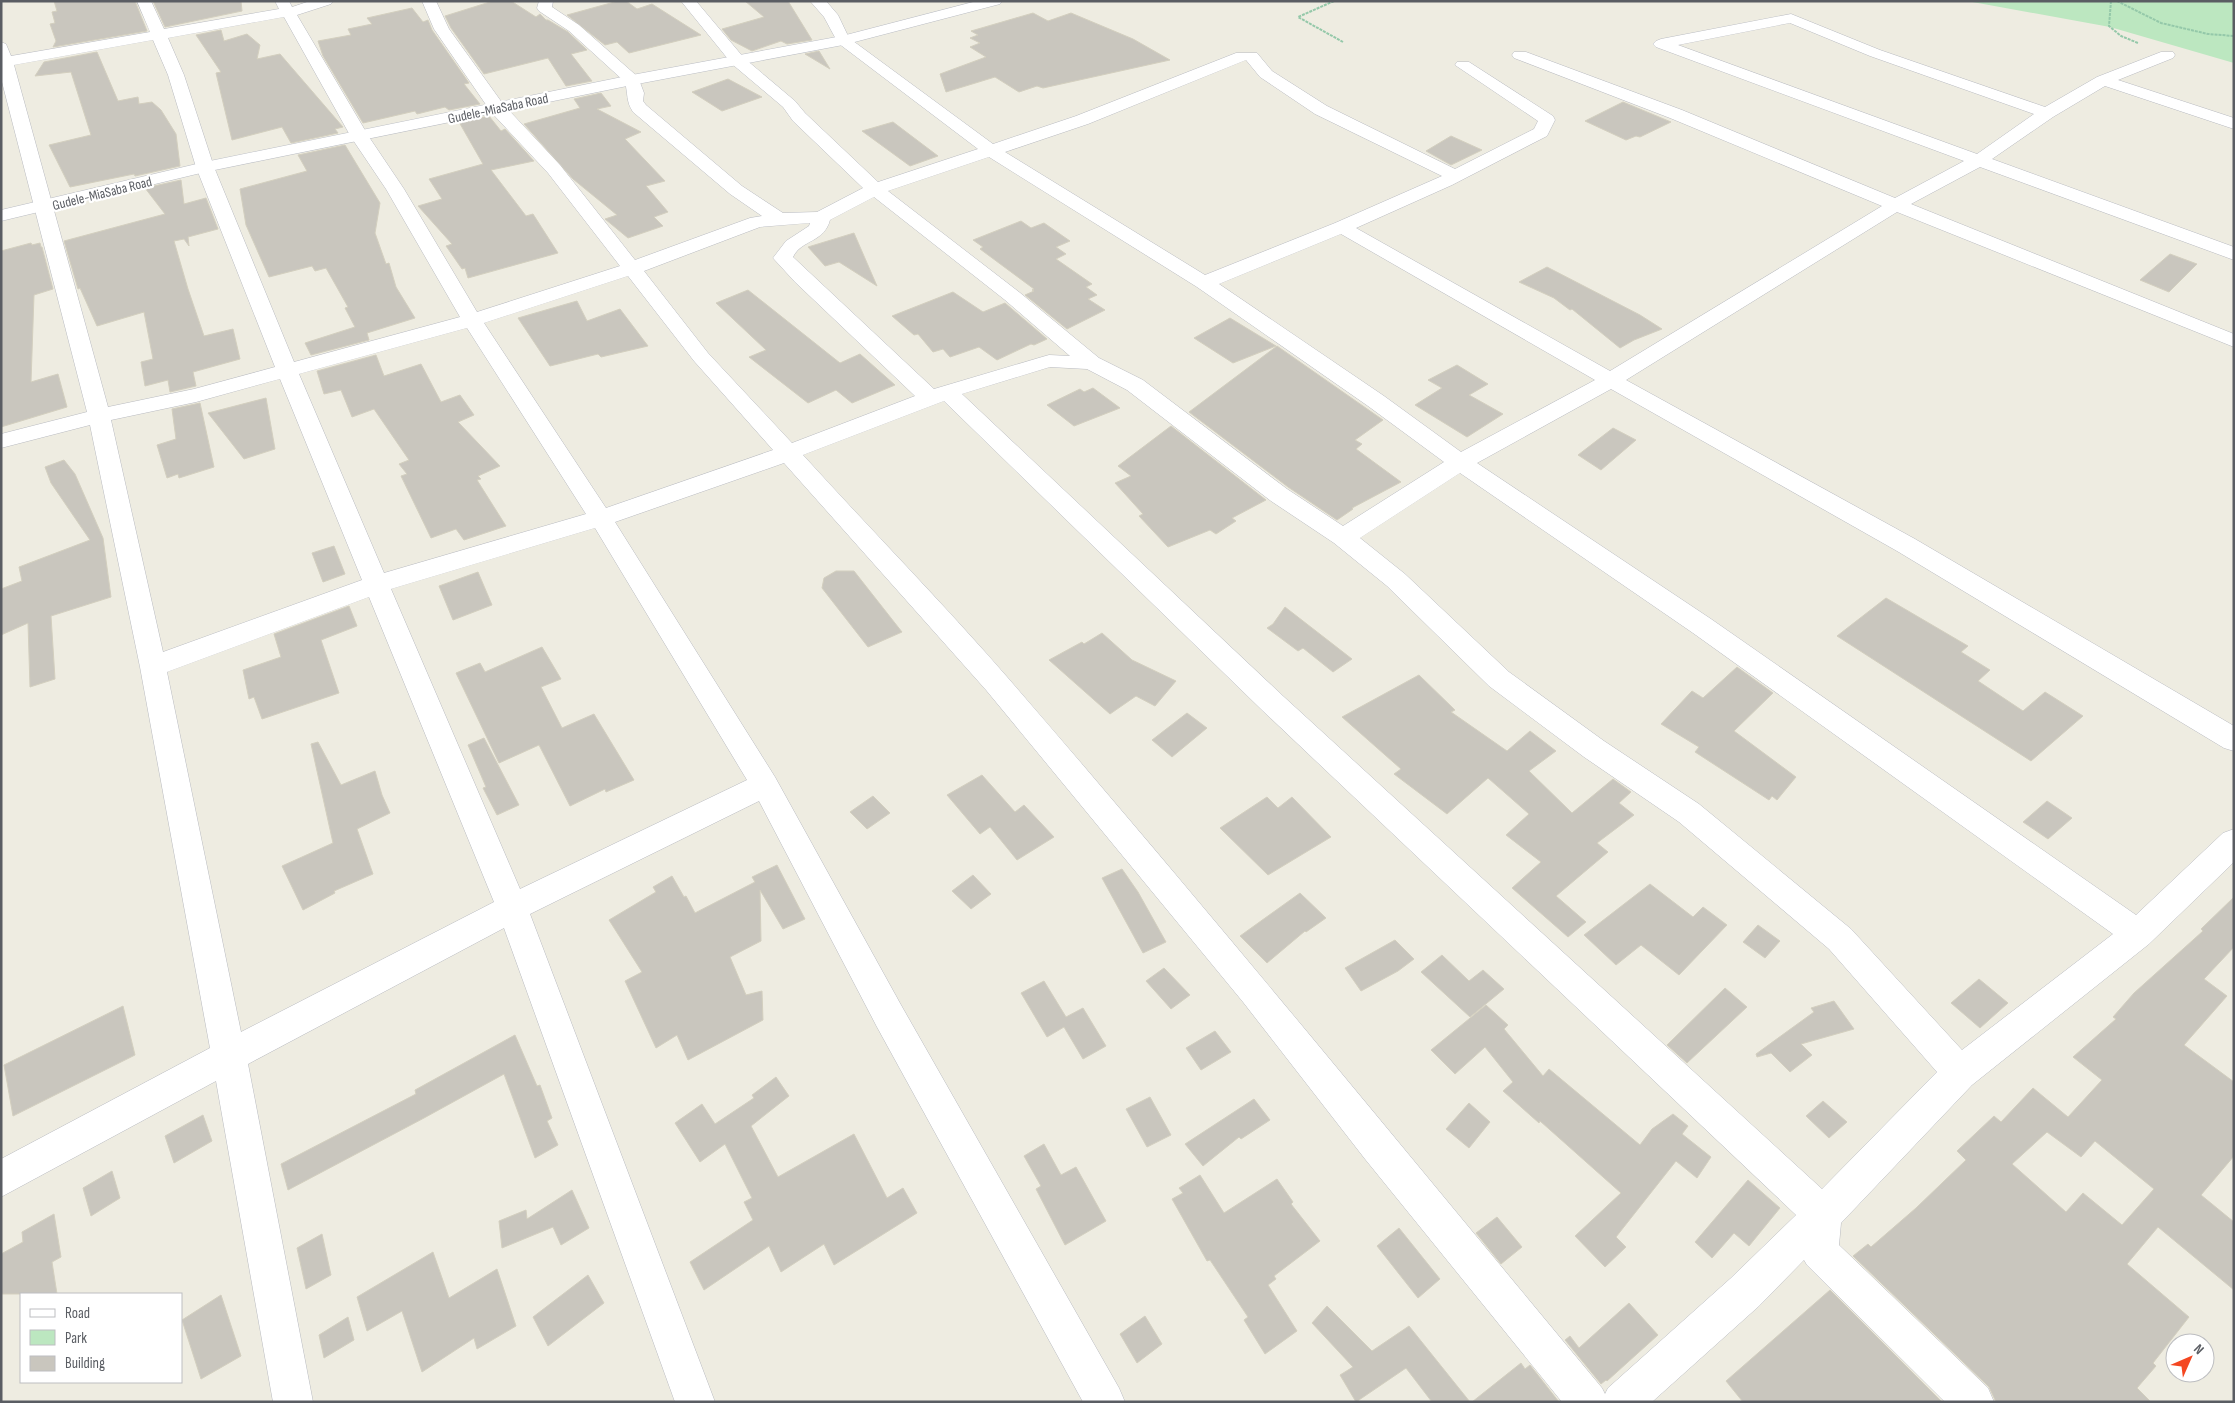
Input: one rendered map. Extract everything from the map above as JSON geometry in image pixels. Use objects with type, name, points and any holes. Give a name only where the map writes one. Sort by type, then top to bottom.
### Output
[{"type":"street","points":[[144,1],[176,75],[205,167],[287,371],[378,584],[512,908],[695,1402]]},
{"type":"street","points":[[293,1402],[229,1056],[153,667],[98,416],[2,57],[159,34],[286,7],[326,1]]},
{"type":"street","points":[[429,1],[442,28],[498,108],[554,169],[630,269],[701,357],[996,683],[1249,984],[1378,1146],[1588,1402]]},
{"type":"street","points":[[546,1],[544,8],[574,28],[632,80],[636,93],[635,101],[639,108],[736,190],[779,219]]},
{"type":"street","points":[[688,1],[738,61],[789,104],[799,117],[875,189],[1012,296],[1091,364],[1135,385],[1230,455],[1279,495],[1342,536],[1396,580],[1499,679],[1594,749],[1689,813],[1840,939],[1960,1073]]},
{"type":"street","points":[[816,1],[831,15],[843,40],[990,150],[1204,284],[1376,401],[1460,462],[1702,626],[2138,934]]},
{"type":"street","name":"Gudele-MiaSaba Road","points":[[1,216],[205,167],[360,137],[632,80],[843,40],[972,4],[995,1]]},
{"type":"street","points":[[286,7],[360,137],[396,189],[472,320],[601,518],[766,785],[894,1024],[1105,1402]]},
{"type":"street","points":[[2046,114],[1874,53],[1791,18],[1661,44],[2234,254]]},
{"type":"street","points":[[1520,55],[1676,114],[2234,341]]},
{"type":"street","points":[[1342,536],[1460,462],[1611,380],[1896,205],[1979,160],[2046,114],[2103,80],[2168,55]]},
{"type":"street","points":[[1,441],[98,416],[196,395],[472,320],[630,269],[757,222],[821,217],[875,189],[1082,120],[1247,56],[1266,74],[1321,110],[1455,176]]},
{"type":"street","points":[[1204,284],[1342,227],[1455,176],[1541,132],[1547,120],[1463,65]]},
{"type":"street","points":[[2103,80],[2234,124]]},
{"type":"street","points":[[821,217],[818,229],[791,246],[785,252],[783,258],[802,278],[1092,532],[1343,769],[1823,1215]]},
{"type":"street","points":[[1342,227],[1456,295],[1985,590],[2234,740]]},
{"type":"street","points":[[153,667],[248,630],[378,584],[601,518],[788,453],[939,396],[1050,361],[1091,364]]},
{"type":"street","points":[[1,1179],[229,1056],[512,908],[766,785]]},
{"type":"street","points":[[1622,1402],[1737,1299],[1823,1215],[1960,1073],[2138,934],[2234,842]]},
{"type":"street","points":[[1823,1215],[1820,1252],[1974,1402]]},
{"type":"path","points":[[1334,1],[1298,17],[1342,42]]},
{"type":"path","points":[[2111,1],[2109,26],[2121,36],[2168,55]]},
{"type":"path","points":[[2117,1],[2161,23],[2208,34],[2234,36]]},
{"type":"green space","points":[[1967,1],[2234,1],[2234,63],[2110,27]]},
{"type":"building","points":[[54,1],[135,1],[147,31],[53,47],[56,41],[50,24],[55,23],[52,12],[57,11]]},
{"type":"building","points":[[153,1],[241,1],[242,11],[165,27]]},
{"type":"building","points":[[493,1],[511,1],[536,17],[540,14],[546,20],[568,32],[587,50],[571,54],[592,81],[566,86],[548,58],[484,74],[451,28],[445,16]]},
{"type":"building","points":[[618,1],[626,1],[637,9],[652,4],[701,35],[629,53],[617,42],[605,45],[567,15]]},
{"type":"building","points":[[745,1],[788,1],[812,40],[787,44],[781,41],[752,51],[731,40],[722,29],[764,17]]},
{"type":"building","points":[[412,8],[423,22],[428,20],[432,30],[469,83],[464,84],[480,104],[449,110],[445,107],[417,114],[415,111],[363,123],[323,56],[318,41],[351,35],[348,29],[372,24],[367,18]]},
{"type":"building","points":[[1033,13],[1048,21],[1071,13],[1133,39],[1170,60],[1043,88],[1037,86],[1019,92],[995,77],[946,92],[940,74],[986,57],[970,47],[980,43],[970,38],[978,35],[971,31]]},
{"type":"building","points":[[221,30],[224,41],[247,34],[260,45],[257,59],[280,54],[343,127],[335,129],[338,133],[291,143],[282,127],[232,140],[216,73],[221,72],[196,35]]},
{"type":"building","points":[[819,51],[830,69],[805,54]]},
{"type":"building","points":[[97,52],[118,101],[138,97],[139,104],[152,102],[161,110],[176,134],[180,166],[70,187],[49,145],[91,135],[71,72],[35,76],[44,62]]},
{"type":"building","points":[[728,79],[762,97],[722,111],[692,92]]},
{"type":"building","points":[[601,93],[611,106],[597,109],[641,132],[625,139],[665,181],[646,186],[668,212],[654,217],[663,226],[628,238],[605,219],[617,215],[573,179],[524,124],[580,108],[574,99]]},
{"type":"building","points":[[1623,102],[1671,122],[1640,137],[1636,136],[1626,140],[1585,121]]},
{"type":"building","points":[[489,116],[501,131],[505,129],[534,161],[491,170],[526,216],[533,214],[558,253],[468,278],[465,268],[462,269],[446,246],[452,244],[418,206],[442,199],[429,179],[483,164],[459,122]]},
{"type":"building","points":[[893,122],[938,156],[910,166],[862,131]]},
{"type":"building","points":[[1451,136],[1482,150],[1451,165],[1426,151]]},
{"type":"building","points":[[345,145],[380,203],[375,233],[386,264],[389,263],[396,287],[415,318],[367,333],[369,340],[311,355],[305,343],[355,327],[345,308],[348,307],[326,268],[315,271],[312,266],[269,277],[246,225],[240,189],[307,171],[298,155]]},
{"type":"building","points":[[181,180],[184,204],[206,198],[218,229],[188,237],[189,246],[184,239],[174,241],[188,289],[204,336],[233,329],[240,359],[193,372],[196,386],[170,392],[168,380],[145,386],[141,362],[153,359],[144,312],[97,326],[80,288],[78,289],[64,241],[165,214],[145,188]]},
{"type":"building","points":[[1021,221],[1031,228],[1044,223],[1070,241],[1056,247],[1066,254],[1056,259],[1092,284],[1086,287],[1097,295],[1088,299],[1105,310],[1067,329],[1025,295],[1034,291],[1032,290],[1034,289],[980,249],[983,247],[973,240]]},
{"type":"building","points":[[854,233],[877,286],[839,262],[825,266],[808,247]]},
{"type":"building","points":[[31,243],[32,245],[40,243],[42,247],[53,289],[34,295],[31,382],[58,374],[67,407],[1,427],[1,251]]},
{"type":"building","points":[[2170,254],[2197,264],[2169,292],[2140,280]]},
{"type":"building","points":[[1547,267],[1640,315],[1662,329],[1634,340],[1620,348],[1572,309],[1570,310],[1554,298],[1519,282]]},
{"type":"building","points":[[748,290],[840,363],[860,354],[895,385],[852,403],[836,390],[808,403],[749,357],[766,350],[716,303]]},
{"type":"building","points":[[953,292],[983,312],[1005,303],[1047,339],[1034,345],[1031,344],[997,360],[979,347],[950,357],[943,349],[933,352],[918,334],[914,335],[892,316]]},
{"type":"building","points":[[577,301],[587,321],[620,309],[648,346],[601,357],[598,354],[550,366],[518,318]]},
{"type":"building","points":[[1230,318],[1276,346],[1233,363],[1194,338]]},
{"type":"building","points":[[1277,346],[1383,420],[1355,440],[1362,444],[1356,449],[1401,482],[1352,508],[1337,520],[1288,487],[1189,412]]},
{"type":"building","points":[[376,355],[384,376],[421,364],[441,402],[460,395],[474,415],[458,422],[500,466],[478,476],[481,479],[477,480],[506,526],[464,540],[456,529],[431,538],[401,476],[407,474],[399,464],[409,460],[374,409],[352,417],[341,390],[324,394],[317,371]]},
{"type":"building","points":[[1457,365],[1488,384],[1469,395],[1503,414],[1467,437],[1415,405],[1442,388],[1428,380]]},
{"type":"building","points":[[1093,388],[1120,408],[1074,426],[1047,405],[1080,389],[1084,392]]},
{"type":"building","points":[[266,398],[275,449],[244,459],[208,413]]},
{"type":"building","points":[[200,403],[214,467],[179,478],[178,474],[167,478],[157,445],[176,439],[172,409]]},
{"type":"building","points":[[1171,426],[1266,500],[1232,518],[1236,521],[1216,534],[1210,530],[1168,547],[1139,516],[1143,514],[1115,483],[1131,476],[1118,466]]},
{"type":"building","points":[[1613,428],[1636,440],[1601,470],[1578,455]]},
{"type":"building","points":[[64,460],[75,474],[103,538],[111,597],[51,616],[55,679],[30,687],[28,623],[1,635],[1,589],[22,581],[19,567],[90,540],[51,483],[45,467]]},
{"type":"building","points":[[334,546],[345,574],[323,582],[312,553]]},
{"type":"building","points":[[836,571],[854,571],[902,632],[868,647],[822,588],[824,578]]},
{"type":"building","points":[[478,572],[492,605],[453,620],[439,586]]},
{"type":"building","points":[[1886,598],[1968,646],[1961,652],[1990,670],[1978,681],[2023,711],[2045,692],[2083,716],[2031,761],[1837,636]]},
{"type":"building","points":[[349,606],[357,626],[321,640],[339,693],[262,719],[254,697],[249,699],[243,670],[281,657],[274,634]]},
{"type":"building","points":[[1285,607],[1352,659],[1333,672],[1303,648],[1298,651],[1267,628],[1273,624]]},
{"type":"building","points":[[1102,633],[1132,660],[1176,681],[1155,706],[1136,696],[1110,714],[1049,660],[1082,642],[1084,644]]},
{"type":"building","points":[[542,647],[561,679],[541,687],[562,728],[594,714],[634,780],[606,792],[605,789],[570,806],[539,745],[499,763],[456,673],[480,663],[485,672]]},
{"type":"building","points":[[1737,667],[1773,693],[1734,731],[1796,777],[1777,800],[1772,796],[1769,800],[1695,752],[1699,747],[1661,724],[1692,691],[1703,698]]},
{"type":"building","points":[[1419,675],[1455,710],[1451,712],[1507,751],[1530,731],[1556,751],[1529,771],[1572,813],[1613,779],[1631,792],[1619,803],[1634,815],[1597,843],[1608,852],[1556,896],[1586,922],[1568,937],[1512,888],[1541,862],[1506,835],[1529,814],[1488,778],[1447,814],[1394,774],[1401,769],[1342,717]]},
{"type":"building","points":[[1187,713],[1207,728],[1172,757],[1152,740]]},
{"type":"building","points":[[484,738],[519,805],[497,815],[483,788],[486,787],[468,745]]},
{"type":"building","points":[[318,742],[341,785],[375,771],[390,813],[357,829],[373,874],[334,891],[335,893],[303,910],[282,866],[333,843],[311,744]]},
{"type":"building","points":[[982,775],[1015,812],[1024,805],[1054,837],[1017,860],[990,827],[980,834],[947,795]]},
{"type":"building","points":[[873,796],[890,813],[867,829],[850,812]]},
{"type":"building","points":[[1267,797],[1278,808],[1292,797],[1331,837],[1268,875],[1220,828]]},
{"type":"building","points":[[2047,801],[2072,818],[2048,839],[2023,822]]},
{"type":"building","points":[[777,865],[805,919],[783,929],[760,890],[761,941],[730,957],[746,995],[762,991],[763,1020],[688,1060],[677,1035],[656,1048],[625,981],[642,972],[609,920],[656,892],[653,887],[672,876],[695,913],[755,882],[752,877]]},
{"type":"building","points":[[1122,869],[1138,892],[1166,942],[1143,953],[1102,878]]},
{"type":"building","points":[[973,875],[991,894],[971,909],[952,891]]},
{"type":"building","points":[[1650,884],[1693,917],[1703,907],[1727,925],[1679,975],[1641,945],[1616,965],[1584,935]]},
{"type":"building","points":[[1300,893],[1326,918],[1305,931],[1267,963],[1240,936]]},
{"type":"building","points":[[2234,897],[2234,947],[2204,979],[2227,996],[2184,1045],[2234,1082],[2234,1156],[2201,1195],[2234,1222],[2234,1290],[2158,1227],[2127,1264],[2189,1317],[2176,1333],[2165,1333],[2165,1348],[2153,1363],[2156,1366],[2137,1388],[2151,1402],[1996,1402],[1989,1387],[1853,1256],[1868,1244],[1871,1247],[1916,1208],[1966,1160],[1957,1151],[1994,1116],[2001,1122],[2033,1088],[2068,1117],[2102,1080],[2073,1057],[2116,1019],[2113,1017],[2134,993],[2203,931],[2201,929]],"holes":[[[2047,1132],[2081,1157],[2095,1141],[2154,1189],[2122,1225],[2083,1193],[2066,1212],[2012,1164]]]},
{"type":"building","points":[[1758,925],[1780,941],[1765,958],[1743,942]]},
{"type":"building","points":[[1395,940],[1414,959],[1398,971],[1361,991],[1345,968]]},
{"type":"building","points":[[1442,955],[1469,981],[1483,970],[1504,989],[1470,1017],[1421,972]]},
{"type":"building","points":[[1164,968],[1190,995],[1171,1009],[1146,981]]},
{"type":"building","points":[[1979,979],[2008,1003],[1980,1028],[1951,1003]]},
{"type":"building","points":[[1044,981],[1066,1017],[1083,1008],[1106,1046],[1083,1059],[1064,1027],[1047,1037],[1021,993]]},
{"type":"building","points":[[1725,988],[1747,1007],[1687,1063],[1667,1045]]},
{"type":"building","points":[[1834,1001],[1854,1029],[1801,1044],[1812,1055],[1790,1072],[1771,1053],[1757,1057],[1756,1054],[1814,1012],[1811,1008]]},
{"type":"building","points":[[1486,1005],[1508,1025],[1504,1029],[1543,1076],[1549,1069],[1640,1145],[1652,1129],[1673,1114],[1688,1126],[1682,1134],[1711,1157],[1697,1178],[1676,1161],[1616,1237],[1626,1247],[1605,1267],[1575,1236],[1621,1193],[1540,1121],[1539,1123],[1503,1091],[1513,1082],[1485,1047],[1455,1074],[1431,1050]]},
{"type":"building","points":[[123,1006],[135,1055],[13,1116],[4,1065]]},
{"type":"building","points":[[1215,1031],[1231,1052],[1201,1070],[1186,1048]]},
{"type":"building","points":[[515,1035],[537,1086],[540,1085],[552,1118],[547,1121],[558,1145],[535,1158],[504,1074],[288,1190],[281,1164],[416,1094],[415,1090]]},
{"type":"building","points":[[776,1077],[789,1096],[751,1126],[778,1177],[854,1134],[887,1198],[903,1188],[917,1213],[834,1265],[824,1244],[781,1272],[769,1246],[704,1290],[690,1262],[753,1220],[744,1202],[752,1198],[725,1144],[700,1162],[675,1123],[702,1104],[715,1124],[754,1098],[752,1095]]},
{"type":"building","points":[[1150,1097],[1171,1135],[1147,1147],[1126,1109]]},
{"type":"building","points":[[1254,1099],[1270,1120],[1241,1139],[1239,1137],[1203,1166],[1185,1144]]},
{"type":"building","points":[[1823,1101],[1847,1122],[1829,1138],[1806,1116]]},
{"type":"building","points":[[1469,1103],[1490,1122],[1469,1148],[1446,1129]]},
{"type":"building","points":[[203,1115],[212,1141],[174,1163],[165,1136]]},
{"type":"building","points":[[1044,1144],[1061,1175],[1076,1167],[1106,1221],[1065,1245],[1036,1189],[1041,1186],[1024,1156]]},
{"type":"building","points":[[112,1171],[120,1198],[91,1216],[83,1188]]},
{"type":"building","points":[[1200,1175],[1224,1213],[1277,1179],[1293,1202],[1291,1204],[1320,1241],[1274,1276],[1276,1279],[1268,1285],[1297,1331],[1265,1354],[1244,1320],[1248,1317],[1210,1260],[1207,1261],[1172,1199],[1183,1193],[1179,1188]]},
{"type":"building","points":[[1748,1180],[1780,1208],[1749,1246],[1734,1233],[1712,1258],[1695,1242]]},
{"type":"building","points":[[572,1190],[589,1228],[561,1245],[553,1227],[502,1248],[499,1221],[526,1210],[527,1219]]},
{"type":"building","points":[[54,1214],[61,1257],[52,1262],[57,1293],[1,1294],[1,1254],[23,1242],[22,1232]]},
{"type":"building","points":[[1497,1217],[1522,1247],[1501,1264],[1476,1233]]},
{"type":"building","points":[[1399,1228],[1440,1279],[1418,1298],[1377,1246]]},
{"type":"building","points":[[322,1234],[331,1275],[306,1289],[297,1248]]},
{"type":"building","points":[[433,1252],[449,1298],[497,1269],[516,1326],[477,1349],[474,1338],[422,1372],[402,1311],[367,1331],[357,1297]]},
{"type":"building","points":[[588,1275],[604,1303],[548,1346],[533,1317]]},
{"type":"building","points":[[1830,1290],[1942,1402],[1743,1402],[1726,1381]]},
{"type":"building","points":[[221,1295],[241,1356],[201,1379],[182,1320]]},
{"type":"building","points":[[1629,1303],[1658,1335],[1607,1381],[1601,1384],[1565,1340],[1570,1336],[1579,1348]]},
{"type":"building","points":[[1327,1306],[1372,1351],[1409,1326],[1470,1402],[1432,1402],[1406,1368],[1356,1402],[1340,1375],[1353,1367],[1312,1323]]},
{"type":"building","points":[[1145,1316],[1162,1344],[1137,1363],[1120,1334]]},
{"type":"building","points":[[348,1317],[354,1340],[324,1358],[319,1335]]},
{"type":"building","points":[[1521,1363],[1525,1369],[1530,1365],[1559,1402],[1472,1402]]}]
